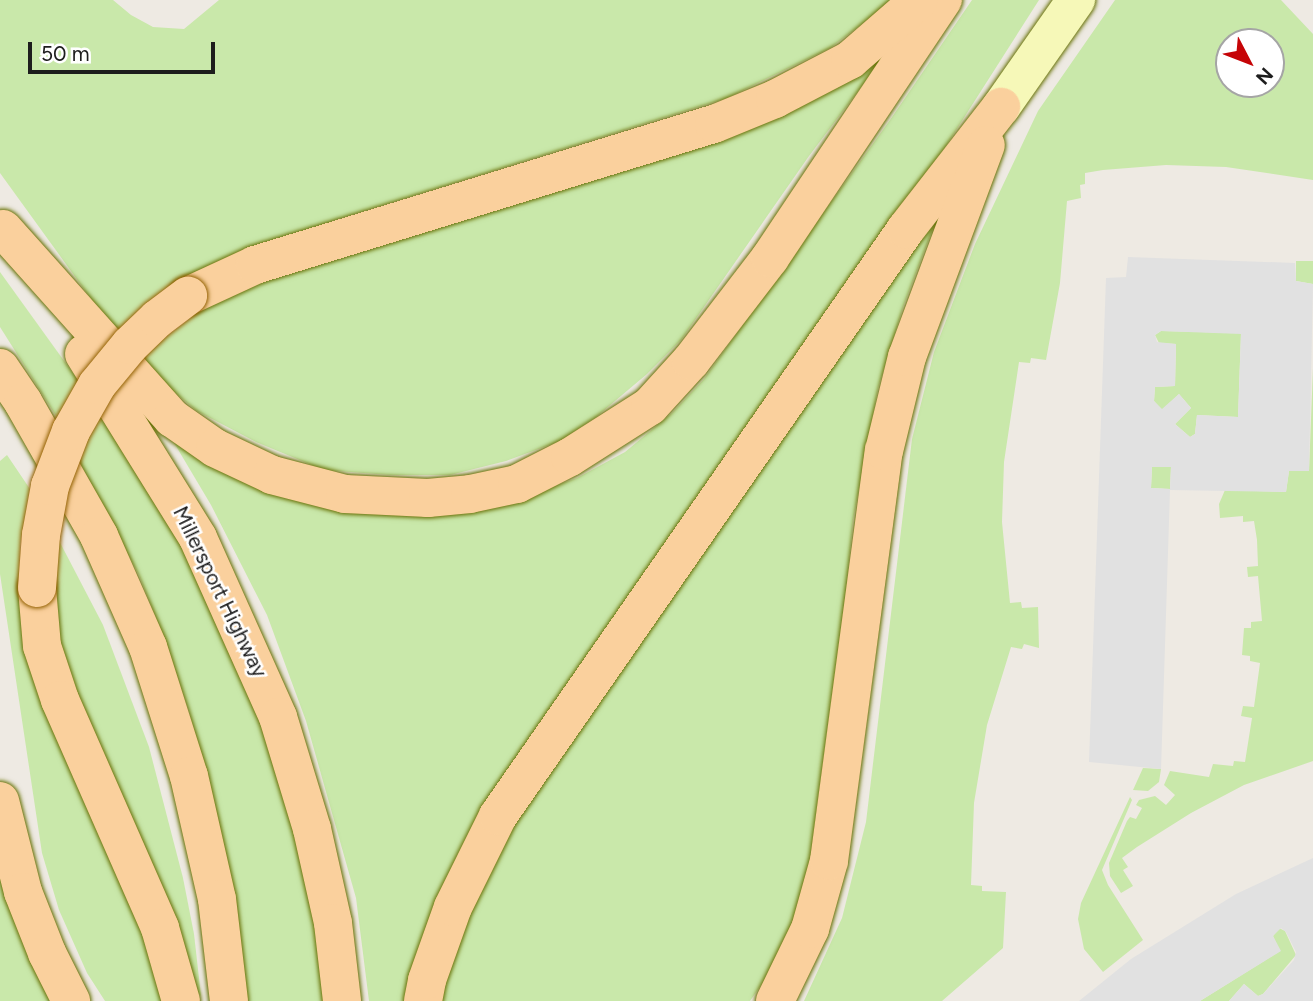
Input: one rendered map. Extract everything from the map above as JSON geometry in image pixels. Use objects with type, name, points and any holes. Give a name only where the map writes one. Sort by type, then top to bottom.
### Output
[{"type":"main road","points":[[181,1001],[160,929],[60,699],[42,646],[37,588],[41,535],[50,486],[71,431],[97,385],[156,319],[188,296],[255,265],[713,124],[763,104],[850,60],[919,0]]},
{"type":"main road","points":[[2,227],[172,418],[215,448],[272,475],[345,494],[428,498],[470,494],[517,484],[570,457],[650,406],[691,360],[771,258],[943,0]]},
{"type":"main road","points":[[423,1001],[427,980],[453,907],[498,816],[906,229],[1001,107],[1072,3]]},
{"type":"main road","points":[[775,1001],[810,929],[829,861],[884,451],[907,357],[1001,107]]},
{"type":"main road","name":"Millersport Highway","points":[[2,227],[164,480],[198,538],[243,634],[278,717],[312,829],[332,923],[342,1001]]},
{"type":"main road","points":[[0,368],[23,402],[99,536],[148,647],[189,776],[217,899],[229,1001]]},
{"type":"main road","points":[[0,801],[23,892],[47,953],[71,1001]]},
{"type":"green space","points":[[0,0],[113,0],[131,15],[153,27],[184,29],[219,0],[903,0],[883,8],[830,48],[727,98],[338,219],[265,246],[118,336],[0,173]]},
{"type":"green space","points":[[972,0],[1039,0],[944,149],[781,386],[408,1001],[369,1001],[356,898],[306,721],[267,615],[211,505],[173,441],[209,458],[524,497],[577,478],[625,452],[672,413],[704,379],[890,120]]},
{"type":"green space","points":[[1115,0],[1281,0],[1313,34],[1313,180],[1226,167],[1166,165],[1103,170],[1085,173],[1085,184],[1080,185],[1081,198],[1067,201],[1060,283],[1046,360],[1031,358],[1030,363],[1019,362],[1004,462],[1002,522],[1010,603],[1021,602],[1022,608],[1038,607],[1039,648],[1024,644],[1022,649],[1011,647],[987,725],[974,803],[971,885],[982,886],[982,891],[1006,892],[1003,948],[942,1001],[804,1001],[842,918],[866,822],[912,439],[934,352],[975,244],[1038,111]]},
{"type":"green space","points":[[874,57],[880,62],[809,156],[681,340],[647,374],[596,417],[560,441],[506,461],[450,475],[390,475],[324,470],[256,442],[197,411],[136,360],[218,297]]},
{"type":"green space","points":[[926,225],[933,228],[903,307],[878,388],[853,520],[837,684],[804,898],[772,969],[750,1001],[438,1001],[446,967],[504,840]]},
{"type":"green space","points":[[1296,261],[1313,261],[1313,284],[1296,281]]},
{"type":"green space","points":[[0,272],[80,383],[58,419],[0,327]]},
{"type":"green space","points":[[1161,331],[1241,333],[1238,417],[1197,415],[1195,434],[1190,437],[1175,424],[1191,408],[1179,394],[1162,410],[1154,401],[1155,387],[1175,386],[1176,344],[1159,343],[1155,335]]},
{"type":"green space","points":[[1313,368],[1313,761],[1244,785],[1191,813],[1137,847],[1122,858],[1128,867],[1123,870],[1133,886],[1121,893],[1110,876],[1109,863],[1127,821],[1130,817],[1136,819],[1142,808],[1136,805],[1139,800],[1155,796],[1166,805],[1175,795],[1164,785],[1170,771],[1209,777],[1213,764],[1233,766],[1234,761],[1245,762],[1252,718],[1241,716],[1243,706],[1254,707],[1260,663],[1250,661],[1250,656],[1242,655],[1244,628],[1251,628],[1251,622],[1262,621],[1258,576],[1248,577],[1247,567],[1258,566],[1257,540],[1254,521],[1243,522],[1243,516],[1220,518],[1219,504],[1225,490],[1286,492],[1289,471],[1309,471]]},
{"type":"green space","points":[[98,411],[183,547],[242,665],[283,783],[315,918],[326,1001],[247,1001],[211,791],[189,711],[139,575],[76,455]]},
{"type":"green space","points":[[7,455],[30,489],[20,544],[19,594],[168,1001],[105,1001],[87,973],[59,910],[42,853],[0,574],[0,461]]},
{"type":"green space","points":[[1171,466],[1170,489],[1151,488],[1152,467]]},
{"type":"green space","points":[[54,531],[103,625],[149,747],[183,878],[194,934],[201,996],[196,991],[105,773],[55,632]]},
{"type":"green space","points":[[1143,768],[1161,769],[1159,782],[1148,791],[1133,790]]},
{"type":"green space","points":[[1130,797],[1132,800],[1102,870],[1108,885],[1143,940],[1103,972],[1084,949],[1078,919],[1081,903]]},
{"type":"green space","points":[[0,860],[53,1001],[0,1001]]},
{"type":"green space","points":[[1279,928],[1285,931],[1296,955],[1263,994],[1258,996],[1244,984],[1229,1001],[1200,1001],[1280,951],[1273,936]]},
{"type":"shaded area","points":[[1128,257],[1295,263],[1296,281],[1313,284],[1309,471],[1289,471],[1286,492],[1170,490],[1161,769],[1089,762],[1106,278],[1126,277]],"holes":[[[1161,331],[1241,334],[1238,417],[1197,415],[1195,434],[1190,437],[1175,424],[1191,408],[1179,394],[1162,409],[1154,401],[1155,387],[1175,386],[1176,344],[1157,342],[1155,335]],[[1152,467],[1171,467],[1170,489],[1151,488]]]},
{"type":"shaded area","points":[[1313,858],[1313,1001],[1229,1001],[1244,984],[1258,996],[1263,994],[1294,960],[1296,952],[1286,932],[1281,928],[1273,936],[1281,951],[1200,1001],[1079,1001],[1131,959],[1236,894]]}]
